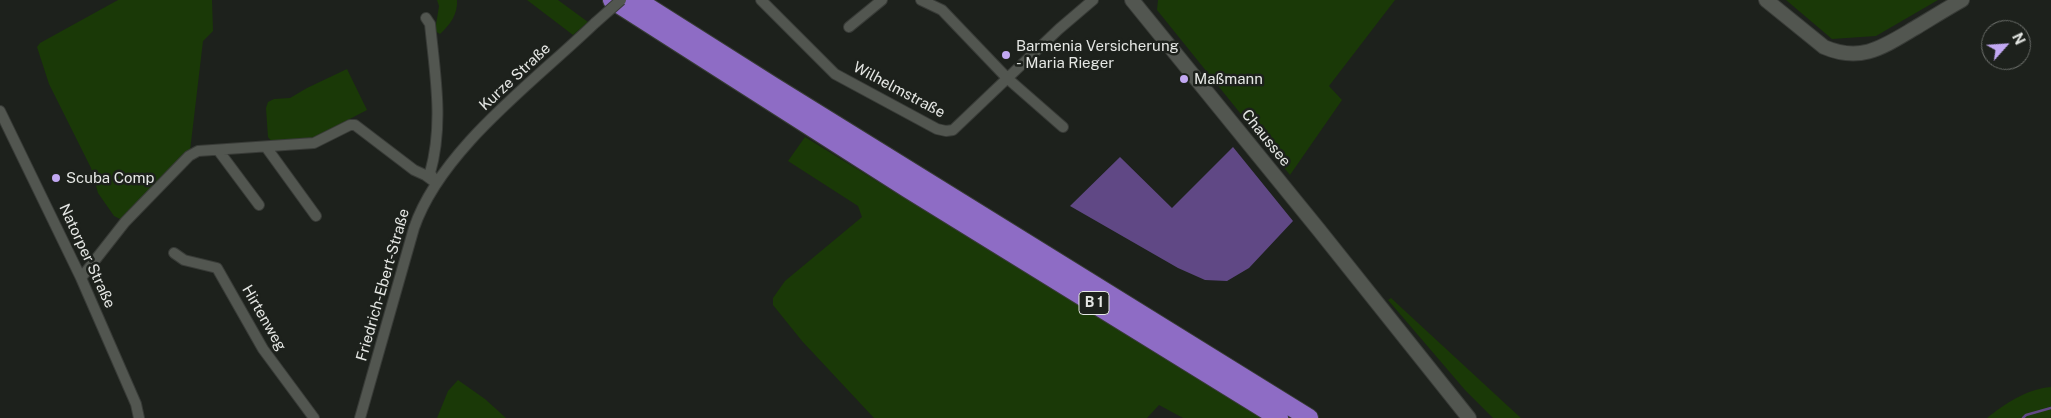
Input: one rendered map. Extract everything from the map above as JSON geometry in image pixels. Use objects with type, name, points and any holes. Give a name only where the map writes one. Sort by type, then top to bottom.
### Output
[{"type":"highway","name":"B 1","points":[[612,0],[908,189],[1279,418]]},
{"type":"highway","name":"B 1","points":[[637,0],[1310,418]]},
{"type":"main road","name":"Chaussee","points":[[1132,0],[1469,418]]},
{"type":"main road","points":[[1766,0],[1824,47],[1835,52],[1856,54],[1878,50],[1962,0]]},
{"type":"main road","name":"Chaussee","points":[[1374,298],[1480,418]]},
{"type":"street","name":"Kurze Straße","points":[[436,184],[476,133],[621,0]]},
{"type":"street","name":"Wilhelmstraße","points":[[760,0],[835,74],[937,129],[946,132],[953,130],[1092,0]]},
{"type":"street","points":[[848,27],[882,0]]},
{"type":"street","points":[[921,0],[942,10],[1007,78],[1063,127]]},
{"type":"street","points":[[426,18],[430,24],[438,103],[437,145],[430,174],[436,184]]},
{"type":"street","name":"Natorper Straße","points":[[0,111],[82,278],[136,404],[139,418]]},
{"type":"street","points":[[82,278],[125,222],[189,156],[198,152],[314,143],[350,125],[355,125],[414,170],[425,175],[436,184]]},
{"type":"street","points":[[266,147],[316,216]]},
{"type":"street","points":[[218,150],[259,206]]},
{"type":"street","name":"Friedrich-Ebert-Straße","points":[[360,418],[414,228],[423,203],[436,184]]},
{"type":"street","name":"Hirtenweg","points":[[174,253],[191,262],[217,268],[262,349],[314,418]]},
{"type":"green space","points":[[118,0],[212,0],[213,31],[203,41],[190,151],[122,220],[114,216],[98,193],[91,168],[49,84],[37,47],[40,43]]},
{"type":"green space","points":[[437,0],[457,0],[453,19],[440,34],[435,31],[439,6]]},
{"type":"green space","points":[[527,0],[558,0],[588,22],[573,35]]},
{"type":"green space","points":[[1158,0],[1395,0],[1329,86],[1342,100],[1290,175],[1157,10]]},
{"type":"green space","points":[[1786,0],[1938,0],[1876,36],[1832,39]]},
{"type":"green space","points":[[347,69],[367,110],[311,139],[272,142],[268,137],[266,108],[268,102],[274,99],[290,98]]},
{"type":"green space","points":[[805,137],[1262,418],[1183,418],[1159,405],[1147,418],[874,418],[802,341],[773,305],[773,298],[785,281],[862,217],[858,206],[788,161]]},
{"type":"green space","points":[[1391,298],[1521,418],[1493,418],[1465,390],[1388,300]]},
{"type":"green space","points":[[458,380],[485,399],[506,418],[437,418],[448,391]]},
{"type":"green space","points":[[2051,387],[2051,418],[1987,418],[2025,394]]},
{"type":"shaded area","points":[[1233,147],[1293,221],[1249,268],[1227,281],[1205,280],[1178,268],[1070,206],[1120,157],[1172,208]]},
{"type":"waterway","points":[[2023,418],[2026,415],[2051,408]]},
{"type":"place","name":"Barmenia Versicherung - Maria Rieger","points":[[1006,55]]},
{"type":"place","name":"Maßmann","points":[[1184,79]]},
{"type":"place","name":"Scuba Comp","points":[[56,178]]}]
